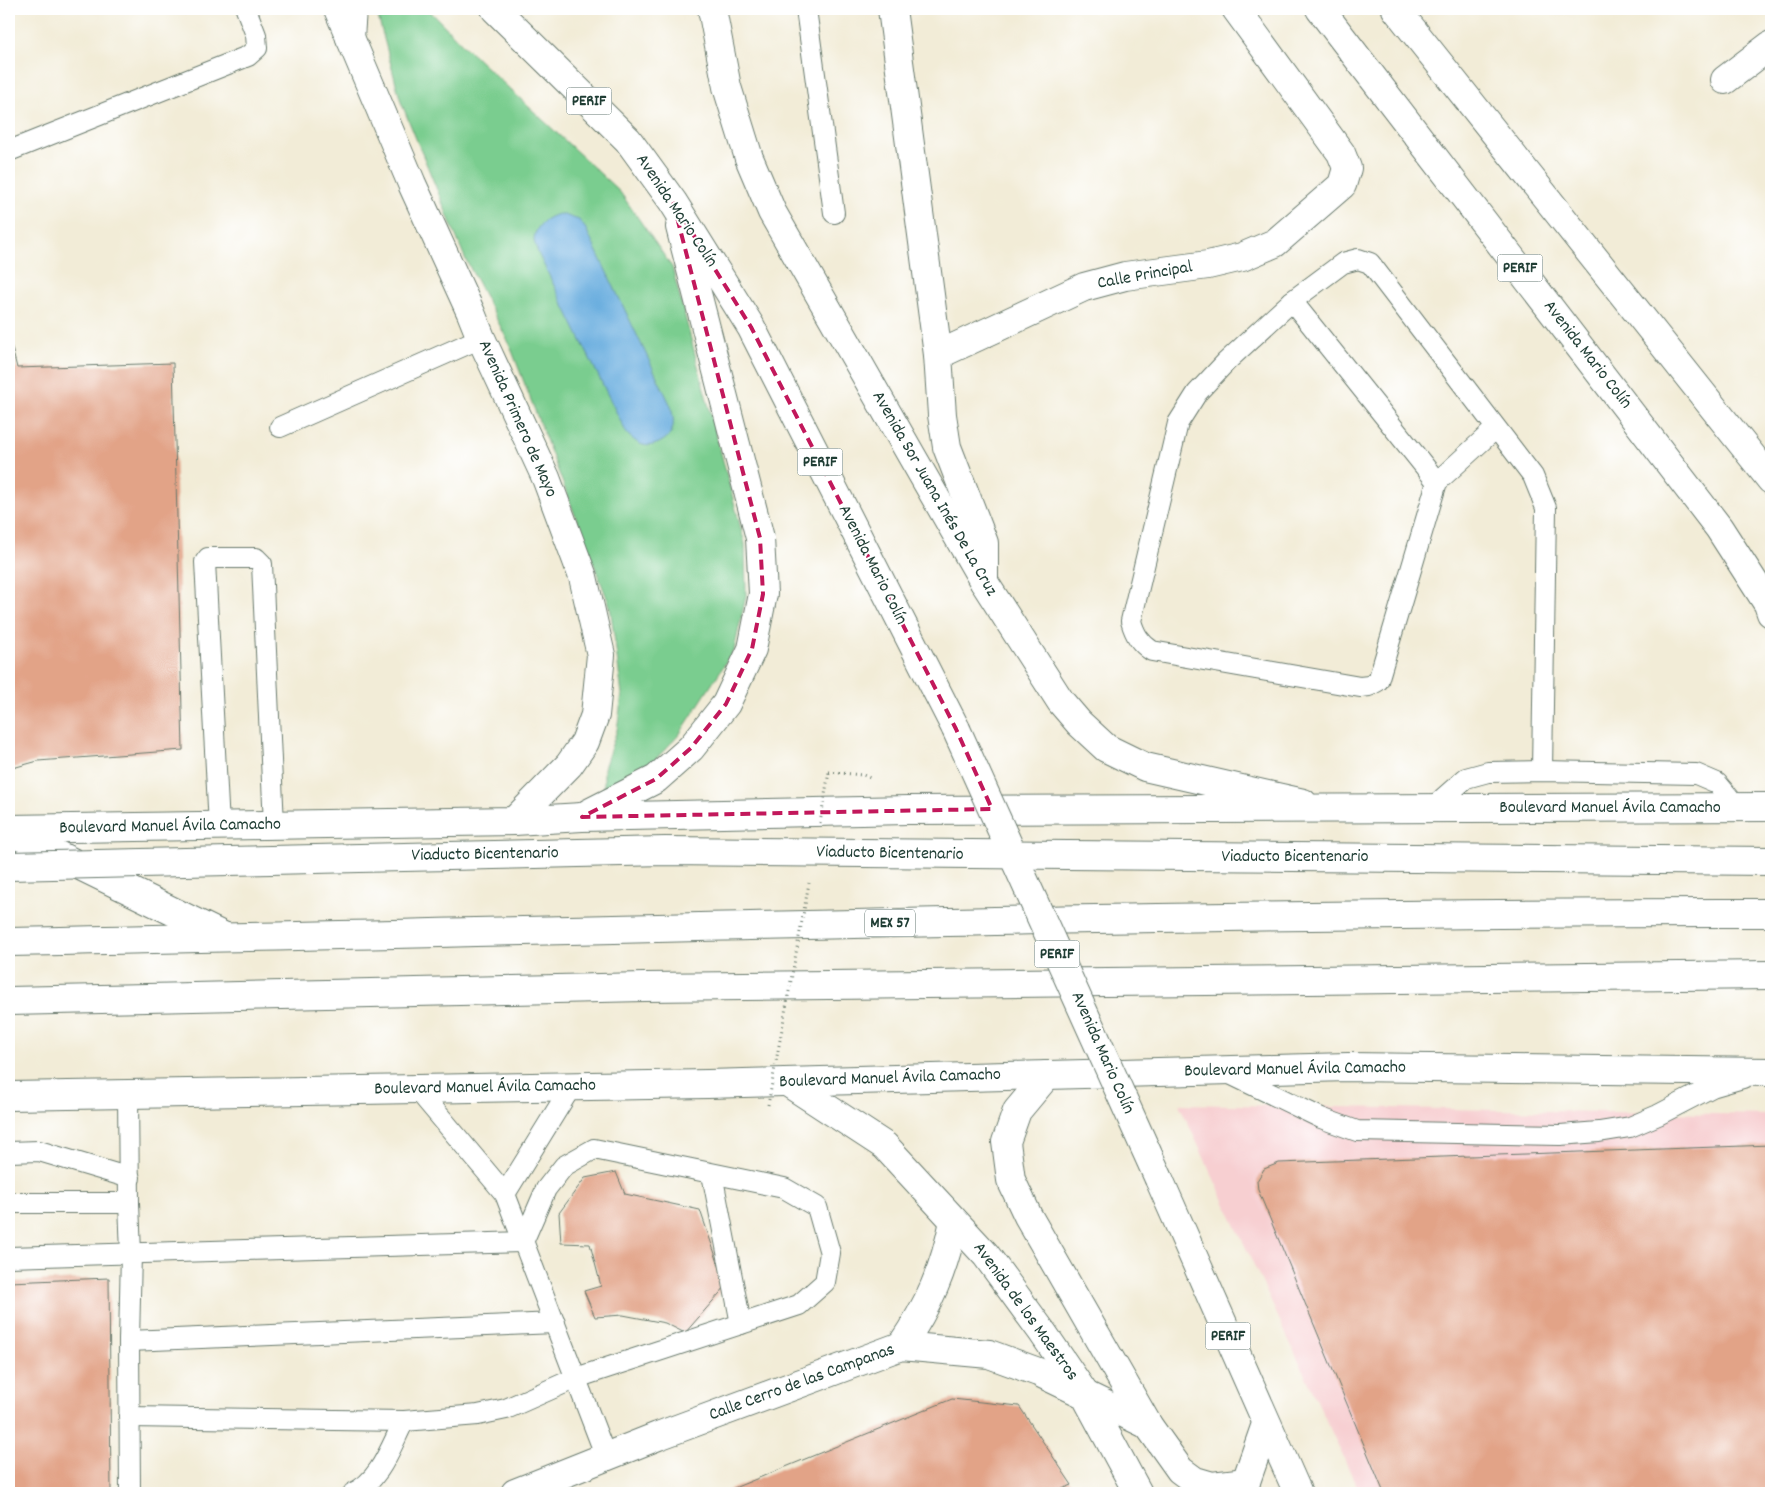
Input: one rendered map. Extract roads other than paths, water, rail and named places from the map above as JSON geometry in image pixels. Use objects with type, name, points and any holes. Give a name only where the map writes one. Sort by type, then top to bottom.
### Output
[{"type":"main road","name":"Avenida Primero de Mayo","points":[[338,9],[412,184],[546,478],[584,577],[601,655],[595,715],[585,742],[569,765],[514,821]]},
{"type":"main road","points":[[350,38],[352,9]]},
{"type":"main road","name":"Avenida Mario Colín","points":[[494,9],[628,140],[673,202],[750,327],[956,729],[1159,1178],[1266,1424]]},
{"type":"main road","name":"Avenida Sor Juana Inés De La Cruz","points":[[712,9],[728,87],[749,158],[772,212],[984,582],[1061,702],[1079,723],[1106,748],[1145,767],[1327,809]]},
{"type":"main road","points":[[892,9],[938,355],[942,415],[947,447],[984,543],[984,582]]},
{"type":"main road","name":"Calle Principal","points":[[938,355],[1084,287],[1125,276],[1208,265],[1242,257],[1275,243],[1342,185],[1347,168],[1341,153],[1236,9]]},
{"type":"main road","name":"Avenida Mario Colín","points":[[1320,9],[1719,528],[1768,604],[1771,613]]},
{"type":"main road","points":[[1335,9],[1353,51]]},
{"type":"main road","points":[[1396,9],[1771,480]]},
{"type":"main road","points":[[1725,80],[1771,45]]},
{"type":"main road","points":[[582,817],[656,780],[691,748],[726,704],[752,649],[763,594],[760,538],[673,202]]},
{"type":"main road","name":"Boulevard Manuel Ávila Camacho","points":[[9,830],[514,821],[582,817],[908,810],[1771,807]]},
{"type":"main road","points":[[9,830],[227,938]]},
{"type":"main road","name":"Viaducto Bicentenario","points":[[9,866],[665,851],[1771,861]]},
{"type":"main road","name":"MEX 57","points":[[9,942],[1053,920],[1599,913],[1771,913]]},
{"type":"main road","points":[[9,1001],[634,988],[1771,975]]},
{"type":"main road","name":"Boulevard Manuel Ávila Camacho","points":[[9,1096],[571,1087],[1348,1067],[1768,1072]]},
{"type":"main road","points":[[1047,1074],[1017,1111],[1006,1142],[1011,1180],[1028,1216],[1148,1425],[1180,1470],[1195,1481],[1212,1486],[1246,1490],[1266,1424]]},
{"type":"main road","name":"Avenida de los Maestros","points":[[787,1082],[884,1146],[986,1255],[1084,1393],[1138,1493]]},
{"type":"main road","points":[[900,1346],[916,1323],[941,1272],[954,1221]]},
{"type":"main road","name":"Calle Cerro de las Campanas","points":[[515,1493],[658,1436],[900,1346],[989,1354],[1038,1372],[1148,1425]]},
{"type":"main road","name":"PERIF","points":[[1266,1424],[1298,1493]]},
{"type":"lane","points":[[9,151],[248,56],[257,48],[256,35],[246,9]]},
{"type":"lane","points":[[806,9],[834,213]]},
{"type":"lane","points":[[1496,428],[1437,482],[1378,680],[1370,686],[1360,688],[1152,650],[1142,644],[1134,632],[1131,621],[1178,423],[1197,392],[1226,362],[1292,301],[1343,263],[1358,259],[1370,263],[1534,476],[1546,508],[1542,771]]},
{"type":"lane","points":[[1292,301],[1437,482]]},
{"type":"lane","points":[[280,427],[481,338]]},
{"type":"lane","points":[[219,826],[205,562],[208,558],[256,558],[262,564],[274,825]]},
{"type":"lane","points":[[1432,808],[1466,778],[1488,772],[1542,771],[1696,774],[1718,783],[1737,807]]},
{"type":"lane","points":[[1222,1070],[1321,1118],[1357,1131],[1560,1134],[1600,1132],[1630,1127],[1712,1087],[1768,1072]]},
{"type":"lane","points":[[505,1194],[571,1087]]},
{"type":"lane","points":[[417,1089],[505,1194],[606,1457]]},
{"type":"lane","points":[[128,1094],[131,1253],[129,1341],[130,1493]]},
{"type":"lane","points":[[129,1417],[404,1422],[478,1415],[506,1409],[576,1378],[799,1305],[825,1282],[830,1253],[817,1207],[784,1188],[594,1149],[564,1166],[546,1189],[523,1242]]},
{"type":"lane","points":[[9,1152],[39,1151],[130,1178]]},
{"type":"lane","points":[[712,1174],[741,1324]]},
{"type":"lane","points":[[9,1204],[129,1203]]},
{"type":"lane","points":[[9,1257],[523,1242]]},
{"type":"lane","points":[[129,1341],[555,1323]]},
{"type":"lane","points":[[353,1493],[360,1490],[374,1477],[404,1422]]},
{"type":"water","points":[[561,214],[579,220],[586,229],[671,406],[673,427],[668,437],[660,442],[647,446],[636,442],[627,434],[538,253],[534,241],[536,231],[547,219]]}]
